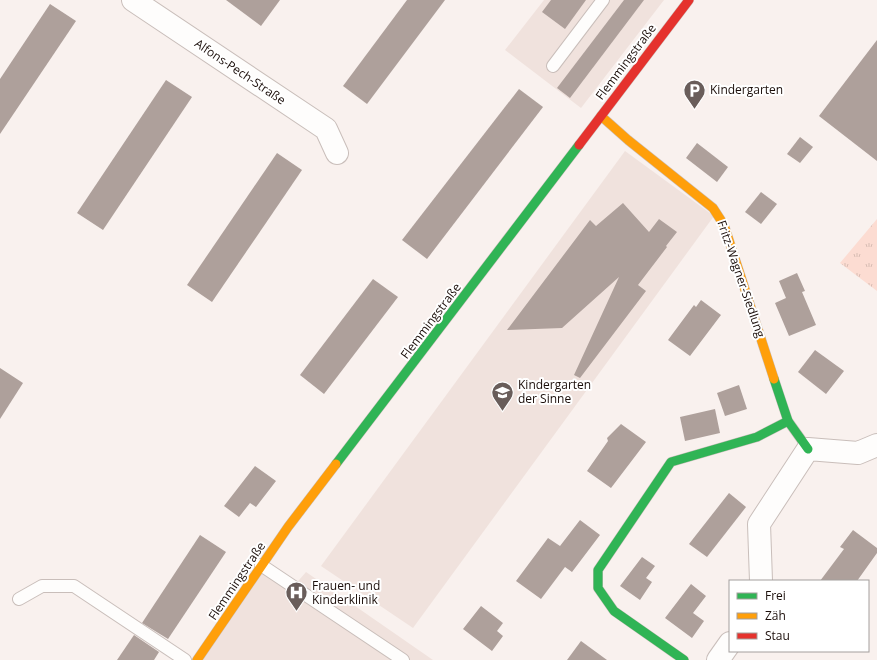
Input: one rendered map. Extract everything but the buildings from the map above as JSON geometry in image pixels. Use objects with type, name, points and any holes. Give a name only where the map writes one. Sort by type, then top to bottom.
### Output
[{"type":"street","name":"Alfons-Pech-Straße","points":[[133,0],[326,129],[337,153]]},
{"type":"street","name":"Flemmingstraße","points":[[197,660],[288,527],[689,0]]},
{"type":"street","name":"Fritz-Wagner-Siedlung","points":[[601,116],[628,140],[713,208],[724,225],[788,421],[808,449]]},
{"type":"street","points":[[684,660],[614,610],[598,588],[598,570],[671,462],[757,437],[788,421]]},
{"type":"street","points":[[761,580],[759,524],[808,449],[858,453],[877,445]]},
{"type":"street","points":[[718,660],[729,644]]},
{"type":"lane","points":[[553,66],[603,0]]},
{"type":"lane","points":[[261,565],[403,660]]},
{"type":"lane","points":[[19,599],[42,586],[74,586],[186,660]]},
{"type":"shaded area","points":[[544,0],[664,0],[581,108],[505,50]]},
{"type":"shaded area","name":"Kindergarten der Sinne","points":[[625,151],[714,216],[413,628],[321,566]]},
{"type":"shaded area","name":"Frauen- und Kinderklinik","points":[[261,565],[293,587],[306,572],[433,660],[197,660]]},
{"type":"green space","points":[[877,219],[877,291],[840,263]]},
{"type":"traffic: fast","points":[[336,464],[579,145]]},
{"type":"traffic: fast","points":[[774,379],[788,421],[808,449]]},
{"type":"traffic: fast","points":[[684,660],[614,611],[598,588],[598,570],[671,462],[757,437],[788,421]]},
{"type":"traffic: slow","points":[[601,116],[628,140],[713,208],[724,225],[774,379]]},
{"type":"traffic: slow","points":[[197,660],[288,527],[336,464]]},
{"type":"traffic: jam","points":[[579,145],[689,0]]},
{"type":"place","name":"Kindergarten","points":[[694,110]]},
{"type":"place","name":"Kindergarten der Sinne","points":[[502,412]]},
{"type":"place","name":"Frauen- und Kinderklinik","points":[[297,612]]}]
